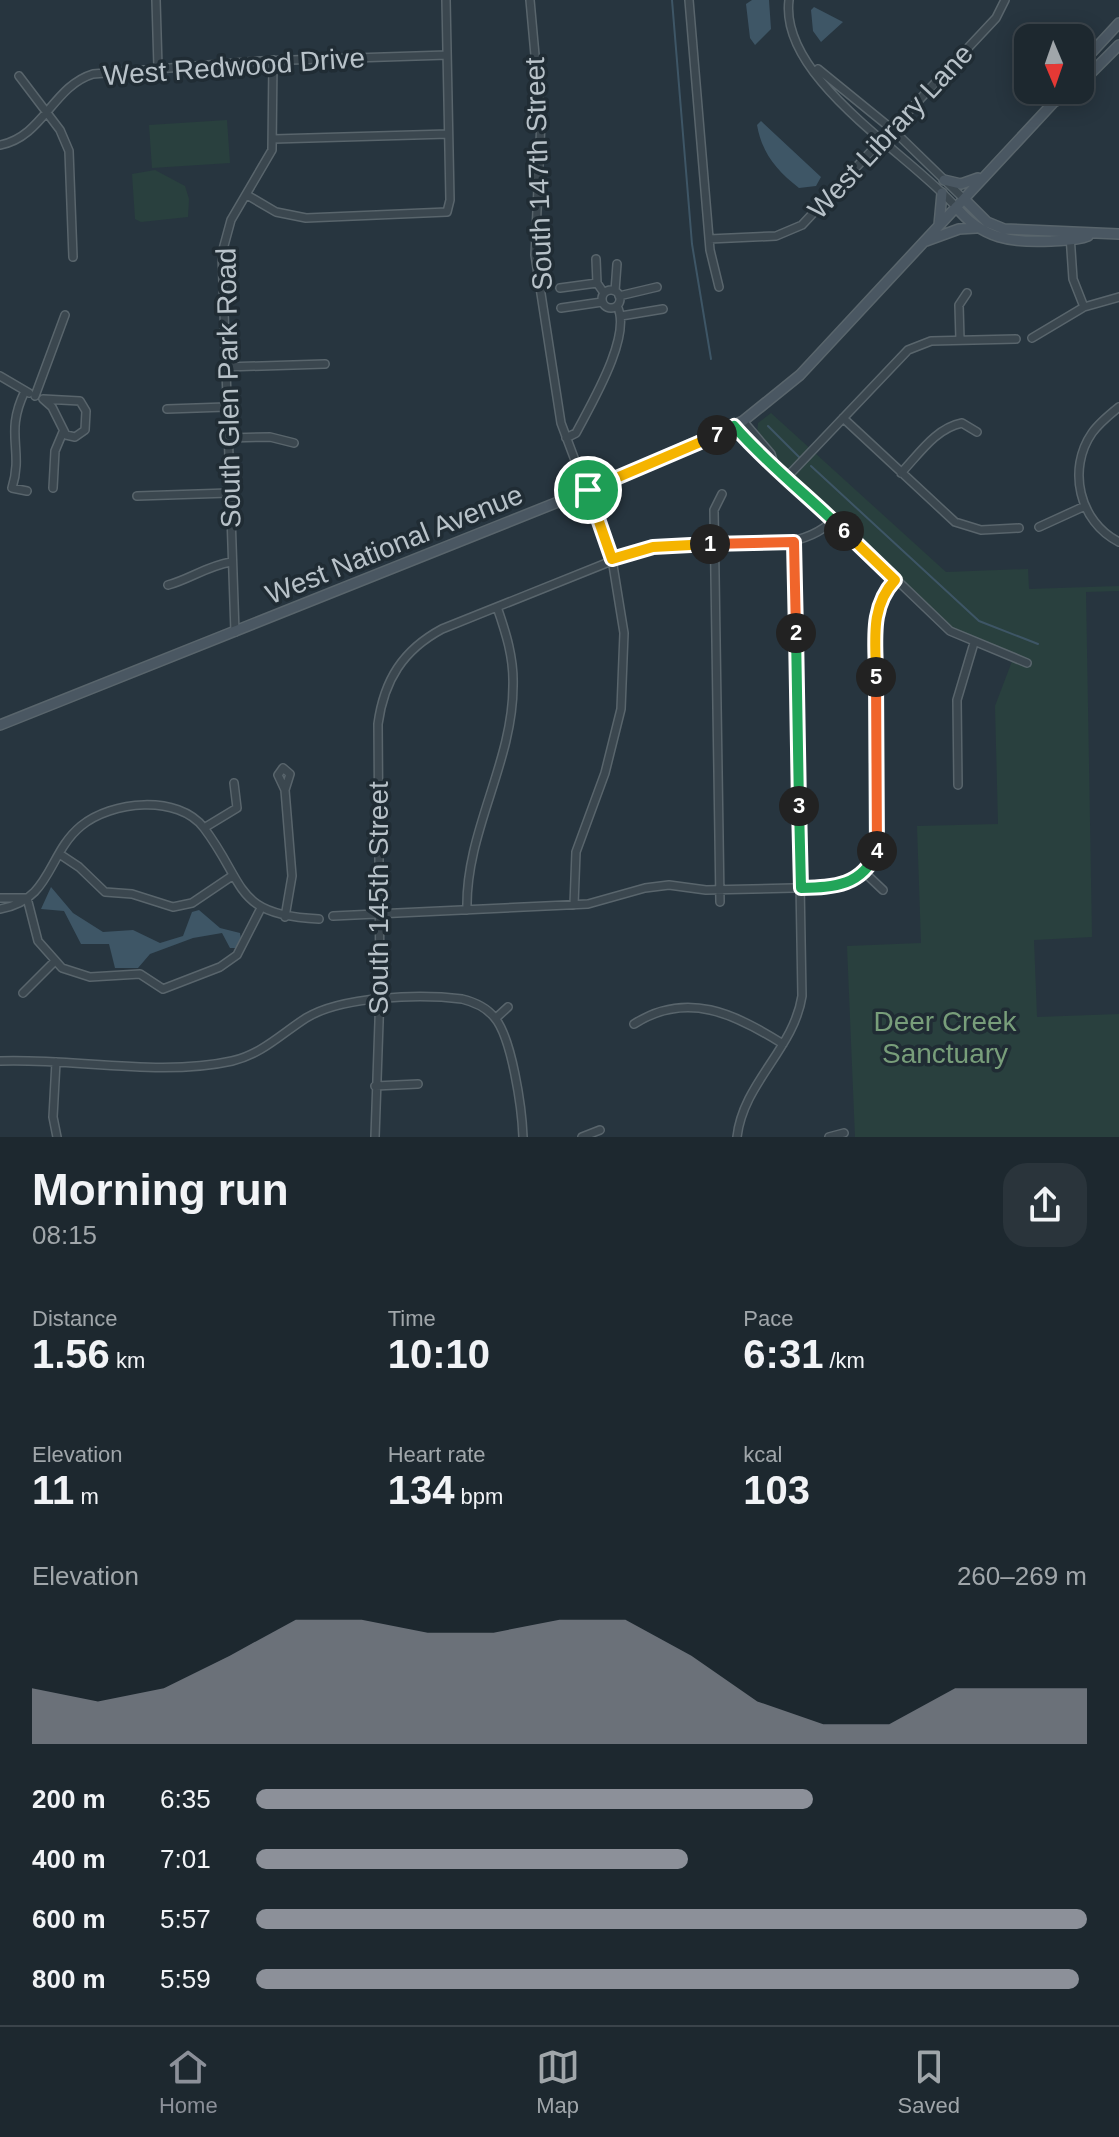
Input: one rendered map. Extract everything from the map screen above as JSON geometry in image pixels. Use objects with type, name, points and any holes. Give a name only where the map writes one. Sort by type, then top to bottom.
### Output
[{"type":"main road","points":[[1094,50],[1119,23]]},
{"type":"main road","points":[[1094,70],[1119,45]]},
{"type":"main road","name":"West National Avenue","points":[[0,725],[588,490],[739,423],[800,375],[1052,104]]},
{"type":"main road","points":[[944,180],[966,184],[994,167]]},
{"type":"main road","points":[[938,227],[942,193]]},
{"type":"main road","points":[[960,203],[978,228]]},
{"type":"main road","points":[[960,203],[998,228],[1070,236]]},
{"type":"main road","points":[[926,241],[959,229],[978,228],[1016,242],[1119,234]]},
{"type":"street","points":[[156,0],[158,67]]},
{"type":"street","points":[[247,195],[276,212],[306,218],[428,215],[448,210],[446,0]]},
{"type":"street","name":"South 147th Street","points":[[530,0],[542,132],[535,255],[566,438],[612,559],[622,608],[624,685],[613,748],[576,852],[574,905]]},
{"type":"street","points":[[689,0],[709,239],[719,287]]},
{"type":"street","points":[[789,0],[789,21],[796,45],[834,96],[942,193],[960,203]]},
{"type":"street","name":"West Library Lane","points":[[709,239],[776,236],[795,230],[996,18],[1005,0]]},
{"type":"street","name":"West Redwood Drive","points":[[0,145],[25,135],[73,84],[88,76],[158,67],[273,60],[447,55]]},
{"type":"street","name":"South Glen Park Road","points":[[235,632],[223,244],[231,220],[267,163],[274,139],[273,60]]},
{"type":"street","points":[[810,63],[893,130],[944,180],[960,203]]},
{"type":"street","points":[[19,76],[65,140],[71,160],[73,257]]},
{"type":"street","points":[[274,139],[448,134]]},
{"type":"street","points":[[1070,236],[1073,279],[1084,307]]},
{"type":"street","points":[[596,259],[597,283],[603,297],[608,308],[617,306]]},
{"type":"street","points":[[566,438],[576,433],[611,363],[621,316],[617,306],[617,264]]},
{"type":"street","points":[[560,288],[597,283]]},
{"type":"street","points":[[561,308],[657,287]]},
{"type":"street","points":[[960,340],[959,305],[967,293]]},
{"type":"street","points":[[1032,338],[1084,307],[1119,297]]},
{"type":"street","points":[[621,316],[663,309]]},
{"type":"street","points":[[39,398],[65,315]]},
{"type":"street","points":[[788,476],[908,350],[931,341],[1016,339]]},
{"type":"street","points":[[225,367],[325,364]]},
{"type":"street","points":[[0,376],[39,398],[55,412],[63,432],[55,451],[53,488]]},
{"type":"street","points":[[25,391],[13,418],[17,464],[12,488],[27,491]]},
{"type":"street","points":[[39,398],[75,399],[83,404],[85,430],[75,437],[63,432]]},
{"type":"street","points":[[167,409],[226,407]]},
{"type":"street","points":[[1119,407],[1096,428],[1082,452],[1079,479],[1085,506],[1098,526],[1119,542]]},
{"type":"street","points":[[843,418],[958,523],[981,530],[1019,528]]},
{"type":"street","points":[[739,423],[764,461],[774,464],[788,476],[950,631],[1027,663]]},
{"type":"street","points":[[901,473],[940,433],[951,426],[962,423],[977,432]]},
{"type":"street","points":[[227,438],[270,437],[294,443]]},
{"type":"street","points":[[137,496],[229,493]]},
{"type":"street","points":[[720,902],[714,544],[715,506],[722,494]]},
{"type":"street","points":[[1039,527],[1085,506]]},
{"type":"street","points":[[467,910],[471,855],[512,709],[511,655],[497,607],[612,559],[653,547],[794,542],[818,534],[833,520]]},
{"type":"street","points":[[737,1137],[747,1100],[783,1044],[797,1017],[802,996],[794,542]]},
{"type":"street","points":[[168,585],[188,579],[209,567],[231,562]]},
{"type":"street","points":[[333,916],[574,905],[600,902],[654,886],[721,889],[841,886],[864,872],[873,860],[879,836],[875,619],[883,594],[895,580]]},
{"type":"street","name":"South 145th Street","points":[[375,1137],[380,1001],[378,724],[387,685],[400,663],[432,634],[497,607]]},
{"type":"street","points":[[958,785],[957,700],[974,643]]},
{"type":"street","points":[[204,828],[237,808],[234,783]]},
{"type":"street","points":[[285,790],[292,876],[285,917]]},
{"type":"street","points":[[0,909],[24,904],[44,883],[70,838],[86,822],[149,804],[182,810],[204,828],[245,895],[261,908],[285,917],[319,919]]},
{"type":"street","points":[[61,855],[105,892],[138,895],[173,907],[192,903],[232,876]]},
{"type":"street","points":[[864,872],[883,890]]},
{"type":"street","points":[[0,898],[27,898]]},
{"type":"street","points":[[27,898],[34,932],[54,962],[68,971],[90,977],[143,975],[152,984],[166,989],[220,967],[237,955],[261,908]]},
{"type":"street","points":[[23,993],[54,962]]},
{"type":"street","points":[[0,1061],[101,1067],[229,1061],[262,1049],[305,1019],[329,1007],[380,1001],[462,999],[478,1004],[496,1018],[517,1088],[523,1137]]},
{"type":"street","points":[[496,1018],[508,1007]]},
{"type":"street","points":[[634,1024],[670,1008],[704,1007],[734,1015],[783,1044]]},
{"type":"street","points":[[56,1062],[53,1117],[57,1137]]},
{"type":"street","points":[[375,1086],[418,1084]]},
{"type":"street","points":[[582,1137],[600,1130]]},
{"type":"street","points":[[829,1137],[844,1133]]},
{"type":"green space","points":[[227,120],[230,163],[152,168],[149,125]]},
{"type":"green space","points":[[155,170],[185,186],[189,199],[188,217],[141,222],[135,219],[132,174]]},
{"type":"green space","name":"Deer Creek Sanctuary","points":[[771,413],[946,572],[1028,569],[1029,589],[1119,586],[1119,591],[1086,592],[1092,937],[1034,940],[1037,1017],[1119,1014],[1119,1137],[855,1137],[847,946],[921,943],[917,826],[998,824],[995,706],[1014,656],[956,633],[796,480],[757,434],[758,423]]},
{"type":"water","points":[[752,0],[769,0],[771,29],[755,45],[750,38],[746,4]]},
{"type":"water","points":[[814,7],[843,22],[821,42],[813,31],[811,10]]},
{"type":"water","points":[[761,121],[821,177],[816,186],[799,188],[777,168],[759,135],[757,125]]},
{"type":"water","points":[[51,887],[73,913],[103,932],[133,930],[160,943],[183,936],[192,912],[199,910],[220,928],[240,933],[241,940],[236,948],[230,948],[222,933],[193,938],[150,954],[138,968],[115,968],[109,944],[81,944],[64,911],[41,909]]},
{"type":"waterway","points":[[672,0],[692,244],[711,359]]},
{"type":"waterway","points":[[768,426],[799,457]]},
{"type":"waterway","points":[[811,466],[979,621],[1038,644]]},
{"type":"route","points":[[734,426],[764,461],[781,469],[895,580],[883,594],[875,619],[879,836],[873,860],[860,876],[841,886],[801,888],[794,542],[663,545],[612,559],[588,490],[734,426]]}]
